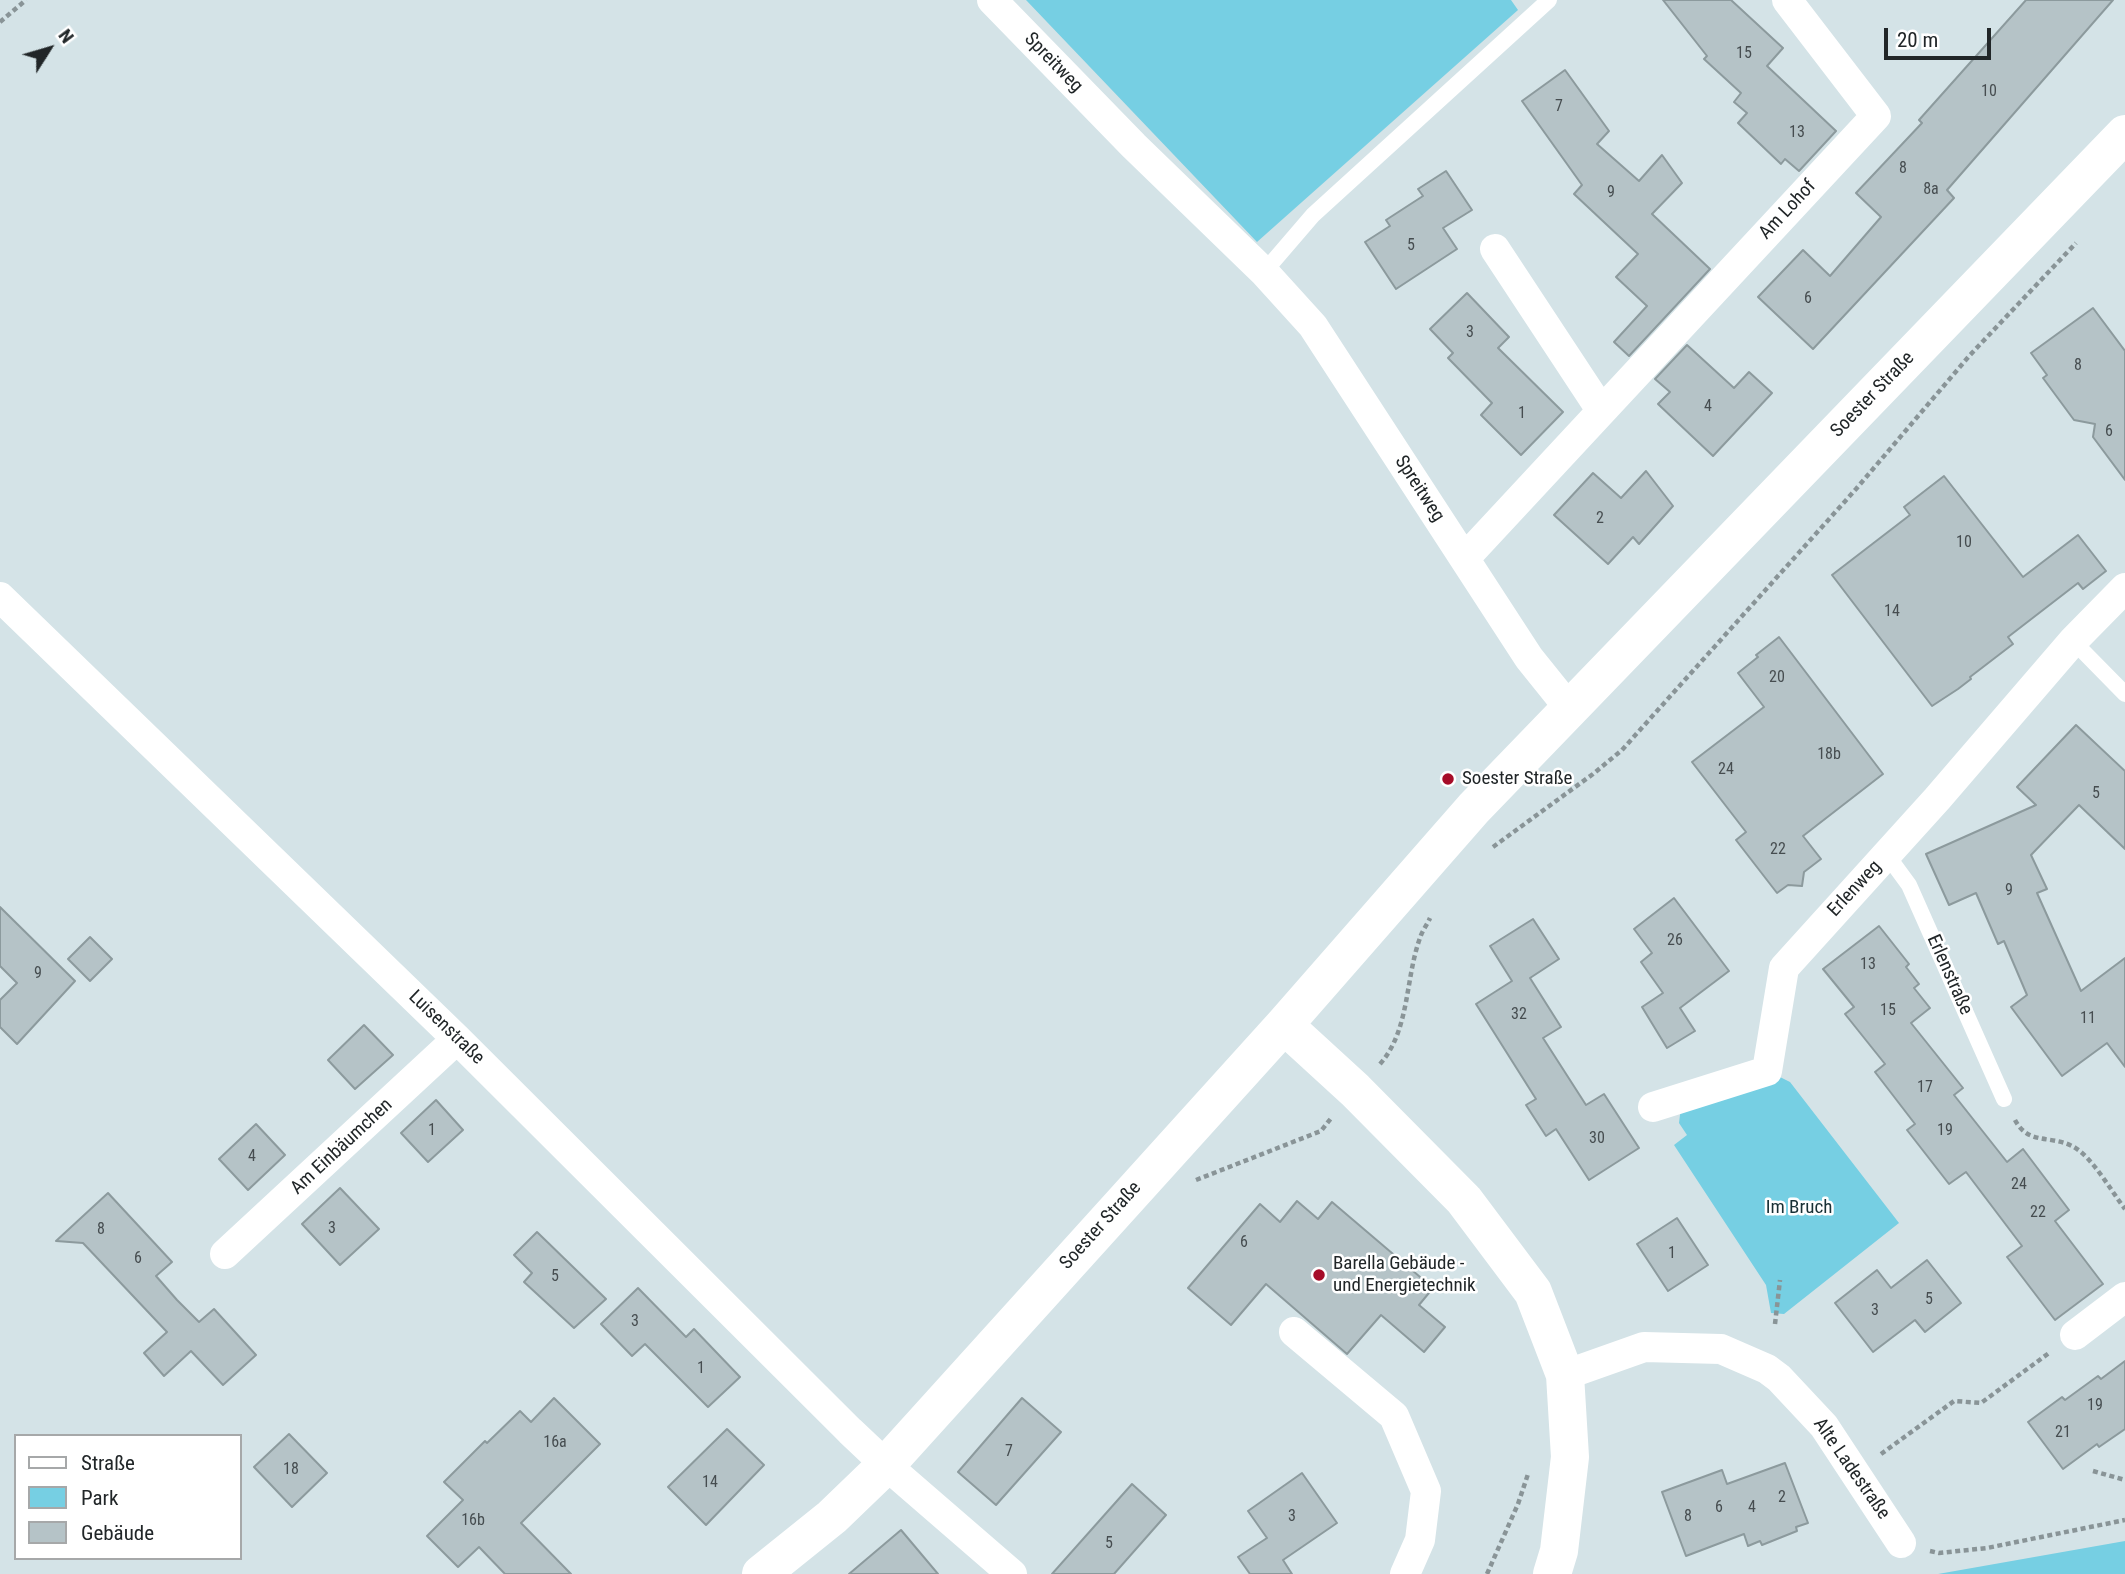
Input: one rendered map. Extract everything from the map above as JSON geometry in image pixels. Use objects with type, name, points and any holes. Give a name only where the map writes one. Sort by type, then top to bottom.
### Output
[{"type":"street","name":"Spreitweg","points":[[992,0],[1134,146],[1264,272],[1313,326],[1529,658],[1570,709]]},
{"type":"street","name":"Am Lohof","points":[[1465,558],[1876,116],[1787,0]]},
{"type":"street","name":"Soester Straße","points":[[761,1574],[832,1517],[886,1465],[1284,1025],[1474,808],[2125,134]]},
{"type":"street","points":[[1495,249],[1601,410]]},
{"type":"street","name":"Erlenweg","points":[[1653,1107],[1767,1071],[1784,968],[1887,855],[2073,641],[2125,588]]},
{"type":"street","name":"Luisenstraße","points":[[0,597],[457,1039],[886,1465]]},
{"type":"street","points":[[1284,1025],[1356,1090],[1464,1200],[1533,1292],[1565,1375],[1570,1457],[1559,1551],[1552,1574]]},
{"type":"street","name":"Am Einbäumchen","points":[[225,1254],[457,1039]]},
{"type":"street","points":[[2075,1335],[2125,1297]]},
{"type":"street","points":[[1294,1332],[1394,1416],[1426,1491],[1420,1540],[1405,1574]]},
{"type":"street","name":"Alte Ladestraße","points":[[1565,1375],[1644,1347],[1721,1349],[1767,1369],[1779,1378],[1824,1426],[1902,1543]]},
{"type":"street","points":[[886,1465],[1012,1574]]},
{"type":"lane","points":[[1264,272],[1313,215],[1549,0]]},
{"type":"lane","points":[[2073,641],[2125,694]]},
{"type":"lane","name":"Erlenstraße","points":[[1887,855],[1909,885],[2004,1099]]},
{"type":"path","points":[[0,22],[26,0]]},
{"type":"path","points":[[1486,852],[1622,750],[1847,499],[1970,355],[2080,239]]},
{"type":"path","points":[[1191,1182],[1321,1131],[1386,1057],[1398,1034],[1420,938],[1436,908]]},
{"type":"path","points":[[2004,1099],[2023,1132],[2037,1139],[2057,1140],[2084,1154],[2125,1209]]},
{"type":"path","points":[[1775,1324],[1780,1280]]},
{"type":"path","points":[[1855,1473],[1954,1401],[1981,1403],[2075,1335]]},
{"type":"path","points":[[1487,1574],[1518,1504],[1529,1471]]},
{"type":"path","points":[[2093,1471],[2125,1480]]},
{"type":"path","points":[[1902,1543],[1939,1553],[1987,1548],[2125,1520]]},
{"type":"green space","points":[[1026,0],[1511,0],[1518,10],[1257,242]]},
{"type":"green space","name":"Im Bruch","points":[[1778,1076],[1790,1082],[1899,1223],[1784,1314],[1771,1313],[1766,1285],[1674,1145],[1687,1135],[1679,1123],[1681,1107]]},
{"type":"green space","points":[[2125,1541],[2125,1574],[1938,1574]]},
{"type":"building","points":[[1663,0],[1731,0],[1783,48],[1767,66],[1836,131],[1799,171],[1785,159],[1781,164],[1738,123],[1747,113],[1734,102],[1741,93],[1704,59],[1707,56]]},
{"type":"building","points":[[2026,0],[2113,0],[1947,190],[1954,198],[1813,349],[1758,297],[1803,250],[1830,276],[1881,217],[1856,193],[1922,123],[1919,120]]},
{"type":"building","points":[[1565,70],[1609,131],[1597,144],[1639,181],[1662,155],[1682,183],[1652,214],[1710,269],[1629,356],[1614,342],[1647,306],[1616,277],[1638,254],[1574,194],[1582,185],[1522,101]]},
{"type":"building","points":[[1446,171],[1472,210],[1443,228],[1457,249],[1396,289],[1365,242],[1390,226],[1386,220],[1423,196],[1418,189]]},
{"type":"building","points":[[1467,293],[1509,337],[1498,348],[1563,412],[1521,455],[1481,415],[1492,403],[1448,358],[1453,353],[1430,329]]},
{"type":"building","points":[[2093,308],[2125,351],[2125,480],[2093,437],[2095,424],[2074,420],[2043,378],[2047,375],[2031,353]]},
{"type":"building","points":[[1687,345],[1734,388],[1749,372],[1772,393],[1713,456],[1658,404],[1670,392],[1655,379]]},
{"type":"building","points":[[1646,471],[1673,506],[1639,544],[1633,537],[1608,564],[1554,515],[1593,473],[1621,498]]},
{"type":"building","points":[[1944,476],[2023,577],[2078,535],[2106,571],[2083,589],[2078,583],[2008,637],[2013,644],[1958,689],[1932,706],[1832,575],[1910,515],[1904,507]]},
{"type":"building","points":[[1779,637],[1883,774],[1803,836],[1821,859],[1804,872],[1802,886],[1788,885],[1777,893],[1736,840],[1746,832],[1692,762],[1764,707],[1738,673]]},
{"type":"building","points":[[2076,725],[2125,771],[2125,849],[2079,805],[2031,855],[2047,889],[2037,893],[2081,991],[2125,958],[2125,1067],[2107,1043],[2062,1076],[2011,1007],[2027,995],[2004,941],[1998,944],[1976,893],[1949,905],[1926,854],[2036,805],[2017,787]]},
{"type":"building","points":[[1674,898],[1729,971],[1680,1008],[1695,1031],[1667,1048],[1642,1007],[1663,993],[1641,962],[1652,953],[1634,929]]},
{"type":"building","points":[[0,907],[75,981],[17,1044],[0,1027],[0,1000],[17,983],[0,966]]},
{"type":"building","points":[[1533,919],[1559,959],[1530,978],[1561,1027],[1543,1038],[1586,1105],[1604,1094],[1639,1148],[1589,1180],[1556,1129],[1546,1136],[1526,1105],[1536,1099],[1476,1004],[1512,981],[1490,946]]},
{"type":"building","points":[[1879,926],[1909,964],[1906,967],[1919,984],[1914,988],[1930,1008],[1911,1023],[1963,1088],[1954,1095],[2007,1162],[2023,1149],[2069,1210],[2055,1221],[2103,1284],[2055,1320],[2007,1257],[2022,1246],[1966,1172],[1949,1184],[1907,1130],[1915,1124],[1875,1072],[1885,1064],[1845,1014],[1854,1007],[1823,969]]},
{"type":"building","points":[[90,937],[112,959],[90,981],[68,959]]},
{"type":"building","points":[[364,1025],[393,1055],[355,1089],[328,1060]]},
{"type":"building","points":[[436,1100],[463,1130],[428,1162],[401,1133]]},
{"type":"building","points":[[256,1124],[285,1155],[248,1190],[219,1159]]},
{"type":"building","points":[[340,1188],[379,1229],[340,1265],[302,1224]]},
{"type":"building","points":[[108,1193],[172,1262],[156,1276],[177,1300],[199,1322],[214,1309],[256,1355],[223,1385],[191,1351],[164,1376],[144,1353],[167,1332],[83,1243],[56,1241]]},
{"type":"building","points":[[1297,1201],[1318,1219],[1332,1202],[1433,1288],[1419,1305],[1445,1327],[1424,1352],[1381,1315],[1347,1354],[1266,1284],[1231,1325],[1188,1288],[1260,1204],[1280,1222]]},
{"type":"building","points":[[1677,1218],[1708,1265],[1668,1291],[1637,1244]]},
{"type":"building","points":[[537,1232],[606,1299],[574,1328],[524,1282],[532,1273],[514,1255]]},
{"type":"building","points":[[1927,1260],[1961,1303],[1925,1332],[1915,1320],[1873,1352],[1835,1303],[1877,1270],[1891,1288]]},
{"type":"building","points":[[638,1288],[686,1337],[694,1329],[740,1377],[708,1407],[645,1344],[632,1356],[601,1324]]},
{"type":"building","points":[[2125,1361],[2125,1429],[2099,1447],[2097,1444],[2063,1469],[2028,1422],[2062,1397],[2065,1400],[2098,1376],[2101,1379]]},
{"type":"building","points":[[554,1398],[600,1444],[521,1523],[571,1574],[505,1574],[479,1547],[458,1567],[427,1536],[463,1500],[444,1482],[520,1411],[531,1422]]},
{"type":"building","points":[[1022,1398],[1061,1432],[996,1505],[958,1472]]},
{"type":"building","points":[[727,1429],[764,1465],[706,1525],[668,1487]]},
{"type":"building","points":[[289,1434],[327,1473],[292,1507],[254,1467]]},
{"type":"building","points":[[1785,1463],[1808,1523],[1796,1527],[1797,1531],[1762,1545],[1760,1541],[1748,1546],[1744,1534],[1686,1556],[1662,1492],[1722,1470],[1727,1484]]},
{"type":"building","points":[[1302,1473],[1337,1523],[1283,1560],[1292,1574],[1250,1574],[1238,1557],[1267,1538],[1248,1511]]},
{"type":"building","points":[[1132,1484],[1166,1515],[1114,1574],[1052,1574]]},
{"type":"building","points":[[901,1530],[938,1574],[849,1574]]},
{"type":"place","name":"Soester Straße","points":[[1448,779]]},
{"type":"place","name":"Barella Gebäude - und Energietechnik","points":[[1319,1275]]}]
